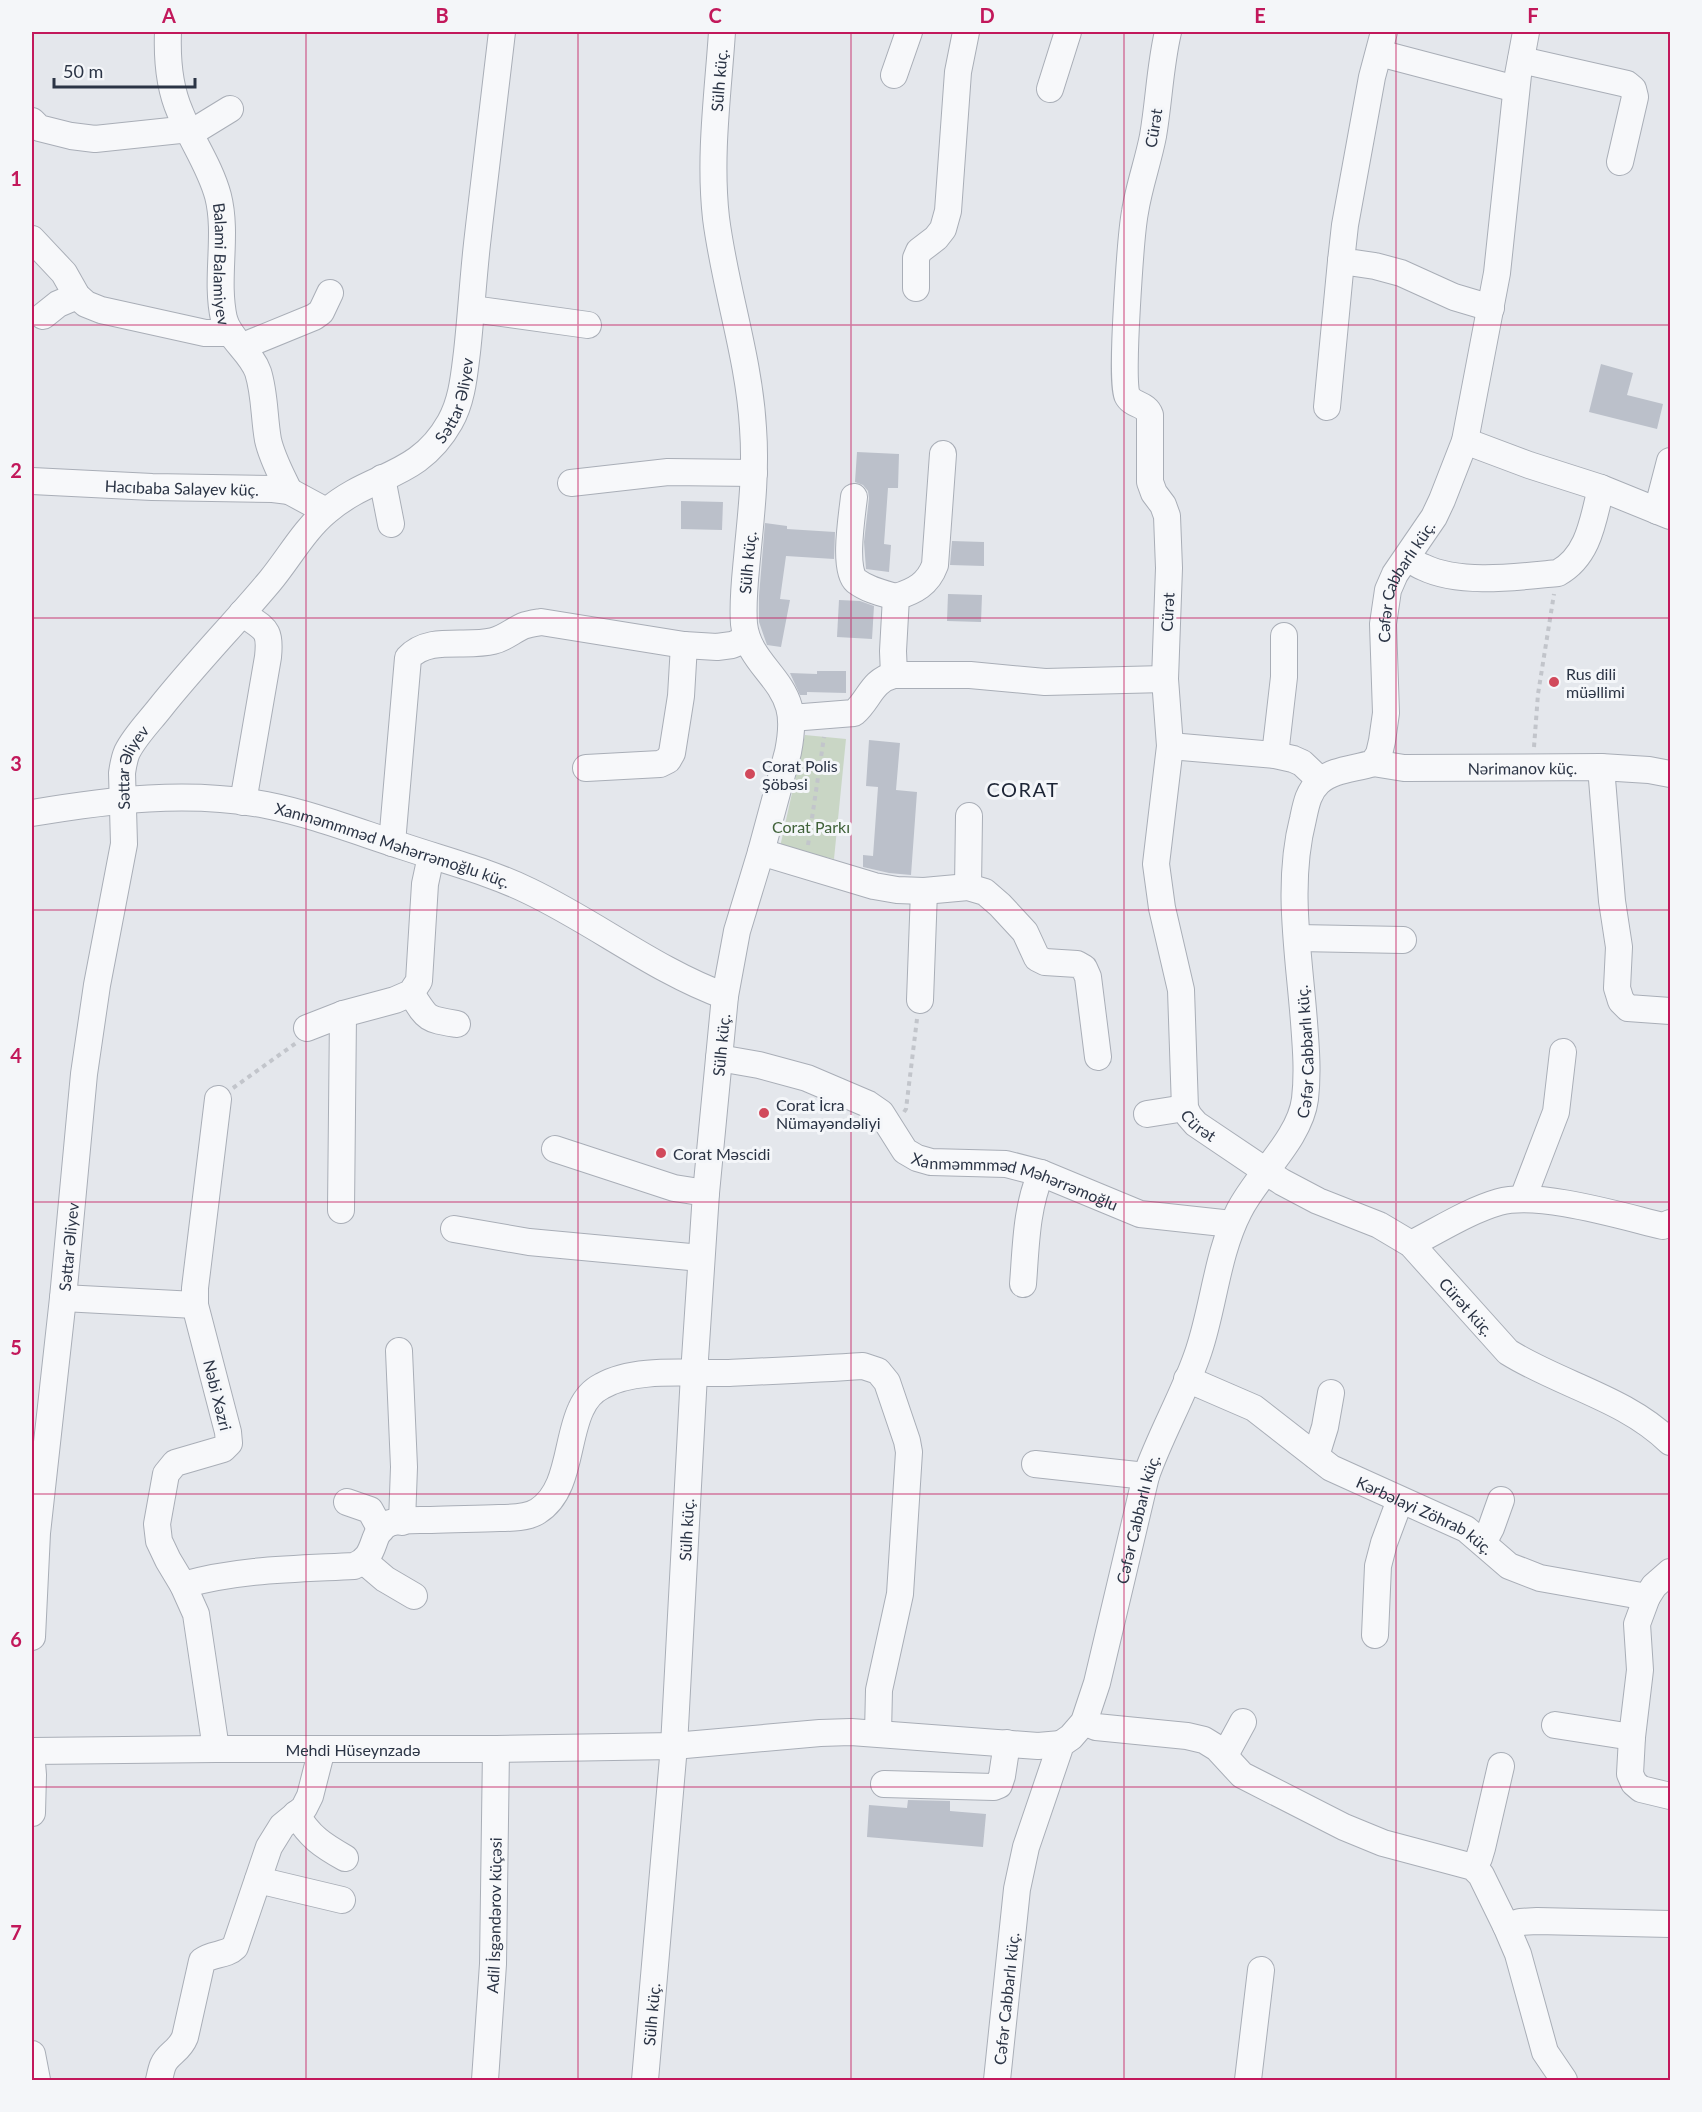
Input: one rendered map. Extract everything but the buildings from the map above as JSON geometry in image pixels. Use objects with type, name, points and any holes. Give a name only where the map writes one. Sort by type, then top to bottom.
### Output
[{"type":"street","name":"Balami Balamiyev","points":[[168,32],[170,74],[174,95],[217,195],[220,210],[222,300],[225,320],[258,373],[268,441],[274,460],[289,490]]},
{"type":"street","name":"Səttar Əliyev","points":[[32,1637],[37,1533],[63,1298],[84,1074],[97,985],[124,844],[123,763],[132,744],[187,674],[242,613],[326,511],[354,491],[421,459],[436,444],[450,421],[459,401],[464,380],[502,32]]},
{"type":"street","name":"Sülh küç.","points":[[645,2080],[674,1746],[701,1258],[725,996],[737,931],[788,752],[791,718],[785,696],[756,657],[747,639],[744,619],[744,590],[754,473],[749,386],[716,215],[713,158],[722,32]]},
{"type":"street","points":[[894,75],[909,32]]},
{"type":"street","points":[[916,288],[916,258],[919,251],[936,238],[945,222],[958,72],[966,32]]},
{"type":"street","points":[[1050,90],[1068,32]]},
{"type":"street","name":"Cürət","points":[[1168,32],[1161,67],[1153,134],[1133,220],[1125,376],[1127,396],[1134,402],[1145,406],[1150,415],[1150,482],[1167,516],[1169,568],[1165,679],[1170,746],[1156,864],[1162,908],[1181,990],[1185,1108],[1196,1124],[1264,1171]]},
{"type":"street","name":"Cəfər Cabbarlı küç.","points":[[1373,763],[1379,754],[1386,713],[1384,609],[1388,590],[1395,574],[1438,509],[1465,441],[1501,245],[1516,89],[1526,32]]},
{"type":"street","points":[[1327,407],[1345,225],[1372,77],[1382,42],[1516,89]]},
{"type":"street","points":[[1521,60],[1627,84],[1633,88],[1635,97],[1620,162]]},
{"type":"street","points":[[32,121],[39,128],[95,139],[189,130],[206,125],[230,109]]},
{"type":"street","points":[[32,239],[64,273],[77,296],[86,304],[101,310],[237,340],[314,317],[321,312],[330,293]]},
{"type":"street","points":[[1341,261],[1401,273],[1454,297],[1491,308]]},
{"type":"street","points":[[43,316],[58,304],[77,296]]},
{"type":"street","points":[[472,309],[588,325]]},
{"type":"street","points":[[1465,441],[1601,488],[1664,513],[1671,461]]},
{"type":"street","points":[[854,497],[849,566],[854,579],[870,589],[896,597],[914,591],[932,575],[935,565],[943,454]]},
{"type":"street","points":[[572,483],[668,472],[754,473]]},
{"type":"street","points":[[382,478],[391,524]]},
{"type":"street","name":"Hacıbaba Salayev küç.","points":[[32,481],[152,488],[289,490],[326,511]]},
{"type":"street","points":[[1407,557],[1423,567],[1444,574],[1479,578],[1558,573],[1569,567],[1588,540],[1601,488]]},
{"type":"street","points":[[894,675],[896,597]]},
{"type":"street","points":[[242,613],[265,630],[270,638],[243,802]]},
{"type":"street","points":[[392,843],[408,658],[415,650],[432,645],[491,641],[507,636],[524,626],[541,622],[684,645],[717,647],[732,645],[747,639]]},
{"type":"street","points":[[1275,755],[1284,676],[1284,636]]},
{"type":"street","points":[[586,768],[660,764],[668,760],[672,753],[681,696],[684,645]]},
{"type":"street","points":[[791,718],[854,713],[877,682],[884,677],[894,675],[970,675],[1045,682],[1165,679]]},
{"type":"street","points":[[1170,746],[1275,755],[1293,759],[1302,763],[1320,780],[1329,775],[1373,763]]},
{"type":"street","name":"Nərimanov küç.","points":[[1373,763],[1404,768],[1601,767],[1671,774]]},
{"type":"street","points":[[1601,767],[1612,901],[1619,948],[1617,988],[1621,1001],[1628,1008],[1671,1011]]},
{"type":"street","name":"Cəfər Cabbarlı küç.","points":[[997,2080],[1017,1889],[1026,1847],[1061,1744],[1071,1737],[1084,1722],[1110,1631],[1146,1476],[1205,1333],[1232,1224],[1239,1209],[1290,1135],[1300,1118],[1305,1101],[1308,1061],[1294,887],[1296,846],[1307,800],[1312,789],[1320,780]]},
{"type":"street","name":"Xanməmmməd Məhərrəmoğlu küç.","points":[[32,813],[123,799],[174,796],[243,802],[289,811],[501,879],[528,890],[686,979],[725,996]]},
{"type":"street","points":[[968,887],[969,816]]},
{"type":"street","points":[[761,852],[874,886],[924,891],[968,887],[985,892],[1025,932],[1037,958],[1045,962],[1077,964],[1084,968],[1088,977],[1098,1057]]},
{"type":"street","points":[[306,1028],[411,993],[419,981],[425,884],[431,856]]},
{"type":"street","points":[[920,1000],[924,891]]},
{"type":"street","points":[[1298,938],[1403,940]]},
{"type":"street","points":[[411,993],[423,1013],[432,1020],[457,1024]]},
{"type":"street","points":[[341,1210],[343,1014]]},
{"type":"street","points":[[1523,1198],[1556,1112],[1563,1052]]},
{"type":"street","name":"Xanməmmməd Məhərrəmoğlu","points":[[719,1058],[759,1065],[807,1078],[868,1104],[881,1113],[889,1123],[905,1151],[917,1158],[931,1162],[1006,1164],[1041,1173],[1140,1214],[1232,1224]]},
{"type":"street","name":"Nəbi Xəzri","points":[[216,1749],[196,1614],[159,1541],[157,1524],[166,1474],[175,1463],[223,1449],[229,1443],[195,1305],[195,1288],[218,1099]]},
{"type":"street","points":[[1147,1114],[1185,1108]]},
{"type":"street","points":[[555,1149],[674,1188],[706,1193]]},
{"type":"street","name":"Cürət küç.","points":[[1264,1171],[1318,1201],[1379,1225],[1411,1244],[1508,1352],[1527,1364],[1640,1416],[1671,1442]]},
{"type":"street","points":[[1023,1284],[1028,1218],[1033,1192],[1041,1173]]},
{"type":"street","points":[[1411,1244],[1484,1207],[1523,1198],[1555,1202],[1663,1226],[1671,1223]]},
{"type":"street","points":[[454,1229],[529,1242],[701,1258]]},
{"type":"street","points":[[63,1298],[195,1305]]},
{"type":"street","points":[[392,1526],[404,1467],[399,1351]]},
{"type":"street","points":[[183,1585],[213,1576],[239,1573],[354,1566],[365,1562],[375,1539],[392,1526],[512,1518],[536,1513],[549,1504],[558,1491],[580,1409],[591,1393],[602,1385],[627,1377],[657,1373],[694,1374],[863,1366],[878,1371],[887,1382],[908,1441],[909,1452],[900,1594],[879,1690],[878,1733]]},
{"type":"street","name":"Kərbəlayi Zöhrab küç.","points":[[1187,1379],[1254,1408],[1331,1468],[1466,1529],[1509,1566],[1540,1578],[1647,1597]]},
{"type":"street","points":[[1316,1456],[1325,1427],[1331,1393]]},
{"type":"street","points":[[1035,1464],[1146,1476]]},
{"type":"street","points":[[1375,1635],[1378,1566],[1400,1500]]},
{"type":"street","points":[[1483,1543],[1501,1500]]},
{"type":"street","points":[[347,1502],[370,1510],[392,1526]]},
{"type":"street","points":[[365,1562],[385,1579],[414,1596]]},
{"type":"street","points":[[1671,1572],[1654,1586],[1647,1597],[1637,1624],[1640,1670],[1630,1762],[1630,1774],[1634,1783],[1641,1790],[1671,1796]]},
{"type":"street","points":[[1084,1722],[1096,1727],[1187,1736],[1204,1740],[1225,1755],[1231,1765],[1242,1775],[1344,1827],[1383,1844],[1473,1867],[1481,1875],[1518,1954],[1545,2052],[1564,2080]]},
{"type":"street","points":[[1225,1755],[1243,1722]]},
{"type":"street","points":[[1555,1725],[1632,1737]]},
{"type":"street","name":"Mehdi Hüseynzadə","points":[[32,1751],[674,1746],[820,1733],[878,1733],[1038,1746],[1061,1744]]},
{"type":"street","points":[[884,1784],[994,1787],[999,1785],[1002,1776],[1007,1743]]},
{"type":"street","points":[[159,2080],[162,2066],[181,2047],[185,2037],[202,1961],[208,1956],[231,1951],[235,1947],[269,1847],[282,1826],[304,1808],[310,1796],[322,1749]]},
{"type":"street","name":"Adil İsgəndərov küçəsi","points":[[485,2080],[493,1964],[496,1749]]},
{"type":"street","points":[[32,1762],[32,1813]]},
{"type":"street","points":[[1473,1867],[1482,1848],[1501,1766]]},
{"type":"street","points":[[296,1814],[306,1831],[318,1843],[345,1858]]},
{"type":"street","points":[[258,1880],[342,1900]]},
{"type":"street","points":[[1506,1926],[1537,1921],[1671,1924]]},
{"type":"street","points":[[1248,2080],[1261,1970]]},
{"type":"street","points":[[32,2054],[37,2080]]},
{"type":"path","points":[[1532,768],[1538,694],[1558,573]]},
{"type":"path","points":[[807,853],[824,736]]},
{"type":"path","points":[[889,1123],[900,1117],[906,1109],[920,1000]]},
{"type":"path","points":[[218,1099],[285,1052],[300,1039],[306,1028]]},
{"type":"green space","name":"Corat Parkı","points":[[805,735],[846,739],[834,859],[780,847]]},
{"type":"place","name":"Rus dili müəllimi","points":[[1554,682]]},
{"type":"place","name":"Corat Polis Şöbəsi","points":[[750,774]]},
{"type":"place","name":"Corat İcra Nümayəndəliyi","points":[[764,1113]]},
{"type":"place","name":"Corat Məscidi","points":[[661,1153]]},
{"type":"district","name":"CORAT","points":[[1023,789]]}]
